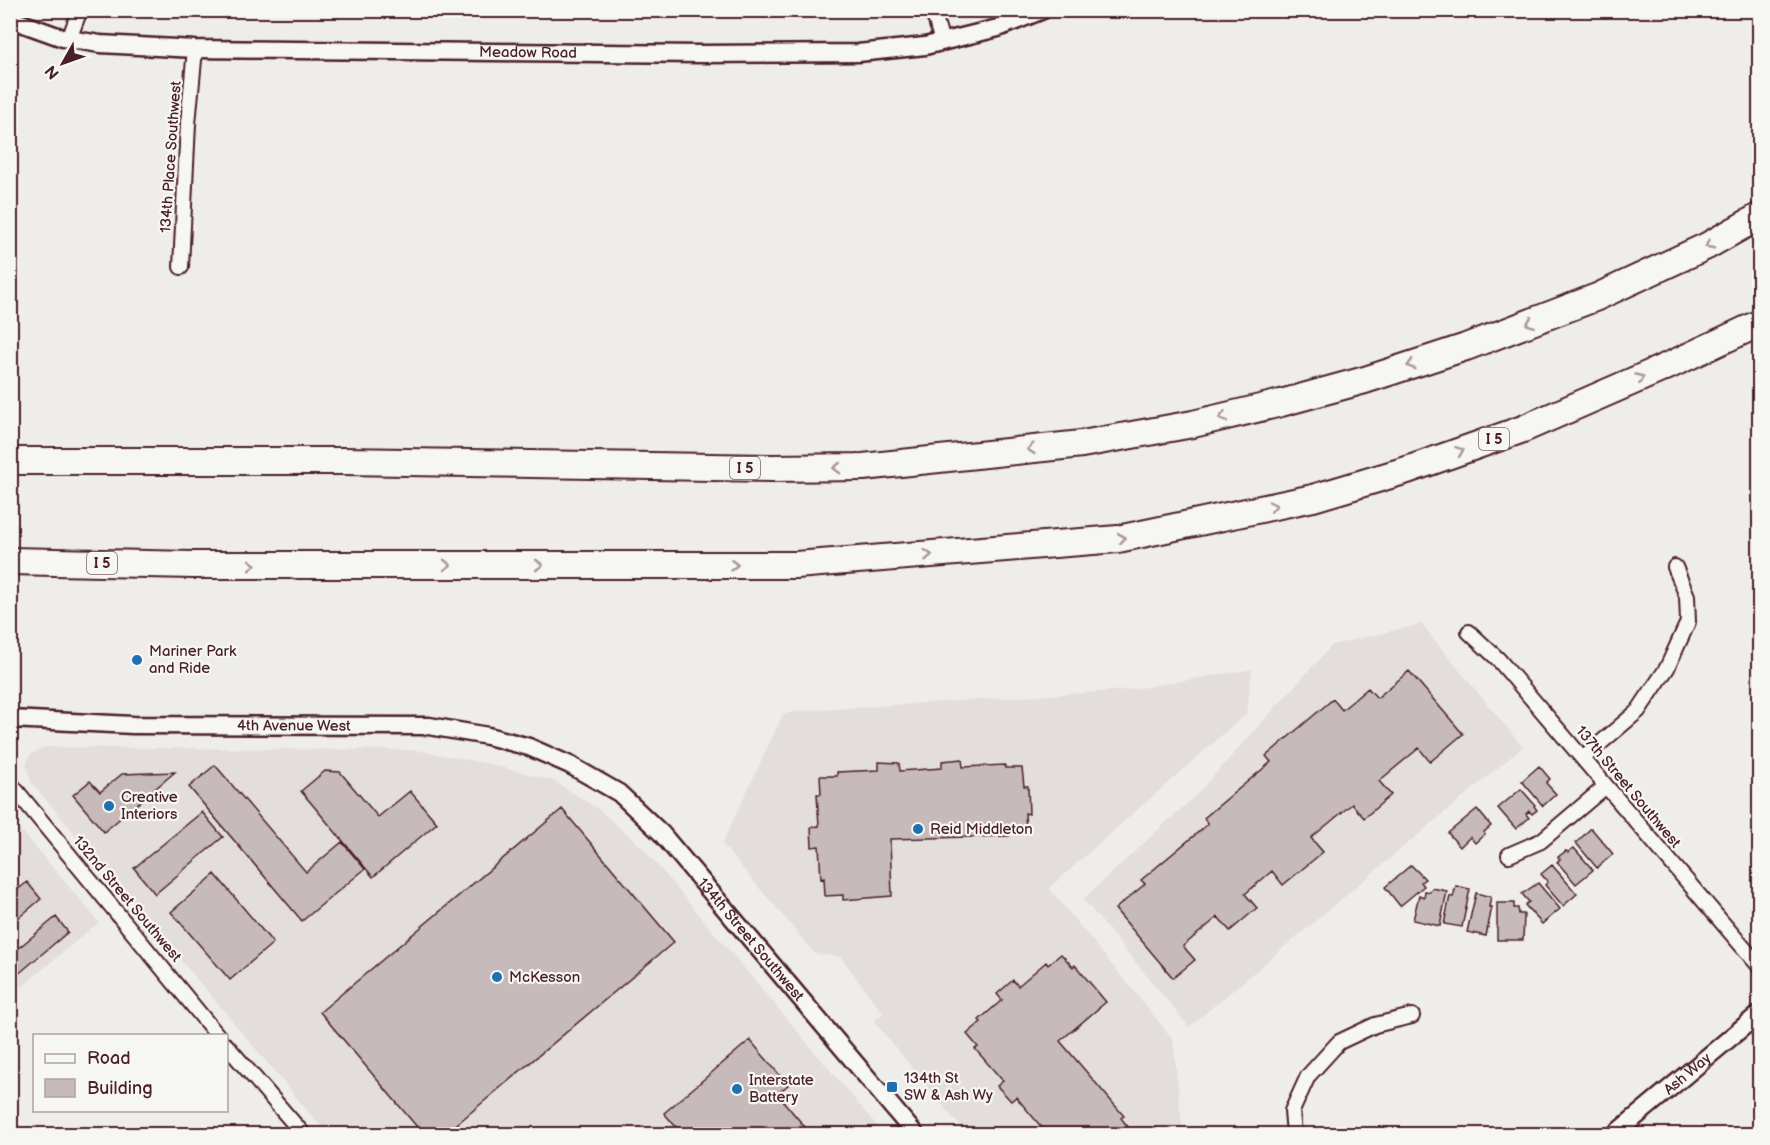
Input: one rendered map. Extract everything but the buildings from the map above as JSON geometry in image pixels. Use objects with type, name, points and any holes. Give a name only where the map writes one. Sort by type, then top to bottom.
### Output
[{"type":"highway","name":"I 5","points":[[10,461],[863,467],[1082,444],[1193,424],[1281,403],[1365,380],[1466,347],[1597,297],[1707,246],[1760,216]]},
{"type":"highway","name":"I 5","points":[[10,561],[193,565],[796,565],[1118,539],[1313,498],[1407,470],[1523,429],[1760,323]]},
{"type":"highway","points":[[10,573],[193,565]]},
{"type":"street","points":[[69,39],[80,10]]},
{"type":"street","points":[[930,10],[942,42]]},
{"type":"street","name":"Meadow Road","points":[[10,19],[69,39],[100,44],[195,49],[858,53],[925,46],[998,28],[1043,10]]},
{"type":"street","name":"134th Place Southwest","points":[[181,267],[188,124],[195,49]]},
{"type":"street","points":[[1582,758],[1638,711],[1667,668],[1688,622],[1687,596],[1676,567]]},
{"type":"street","name":"137th Street Southwest","points":[[1469,632],[1498,659],[1760,967]]},
{"type":"street","name":"4th Avenue West","points":[[10,718],[133,726],[429,726],[488,736],[529,747],[570,765]]},
{"type":"street","name":"134th Street Southwest","points":[[570,765],[619,793],[661,833],[915,1134]]},
{"type":"street","name":"132nd Street Southwest","points":[[10,783],[217,1034]]},
{"type":"street","points":[[1509,855],[1541,841],[1606,786]]},
{"type":"street","name":"Ash Way","points":[[1615,1134],[1760,1013]]},
{"type":"street","points":[[1294,1134],[1292,1111],[1308,1076],[1339,1042],[1375,1025],[1412,1016]]},
{"type":"street","points":[[228,1047],[303,1134]]},
{"type":"shaded area","points":[[1421,624],[1523,747],[1189,1027],[1083,899],[1196,795],[1332,645]]},
{"type":"shaded area","points":[[1252,669],[1247,713],[1049,888],[1173,1039],[1183,1134],[966,1134],[874,1021],[883,1014],[841,957],[815,954],[722,844],[783,714],[1127,690]]},
{"type":"shaded area","points":[[43,747],[416,750],[490,764],[554,781],[598,809],[643,848],[884,1134],[327,1134],[31,782],[26,764],[30,755]]},
{"type":"shaded area","points":[[10,817],[99,922],[11,996],[10,996]]},
{"type":"place","name":"Mariner Park and Ride","points":[[137,660]]},
{"type":"place","name":"Creative Interiors","points":[[109,806]]},
{"type":"place","name":"Reid Middleton","points":[[918,829]]},
{"type":"place","name":"McKesson","points":[[497,977]]},
{"type":"place","name":"134th St SW & Ash Wy","points":[[892,1087]]},
{"type":"place","name":"Interstate Battery","points":[[737,1089]]}]
